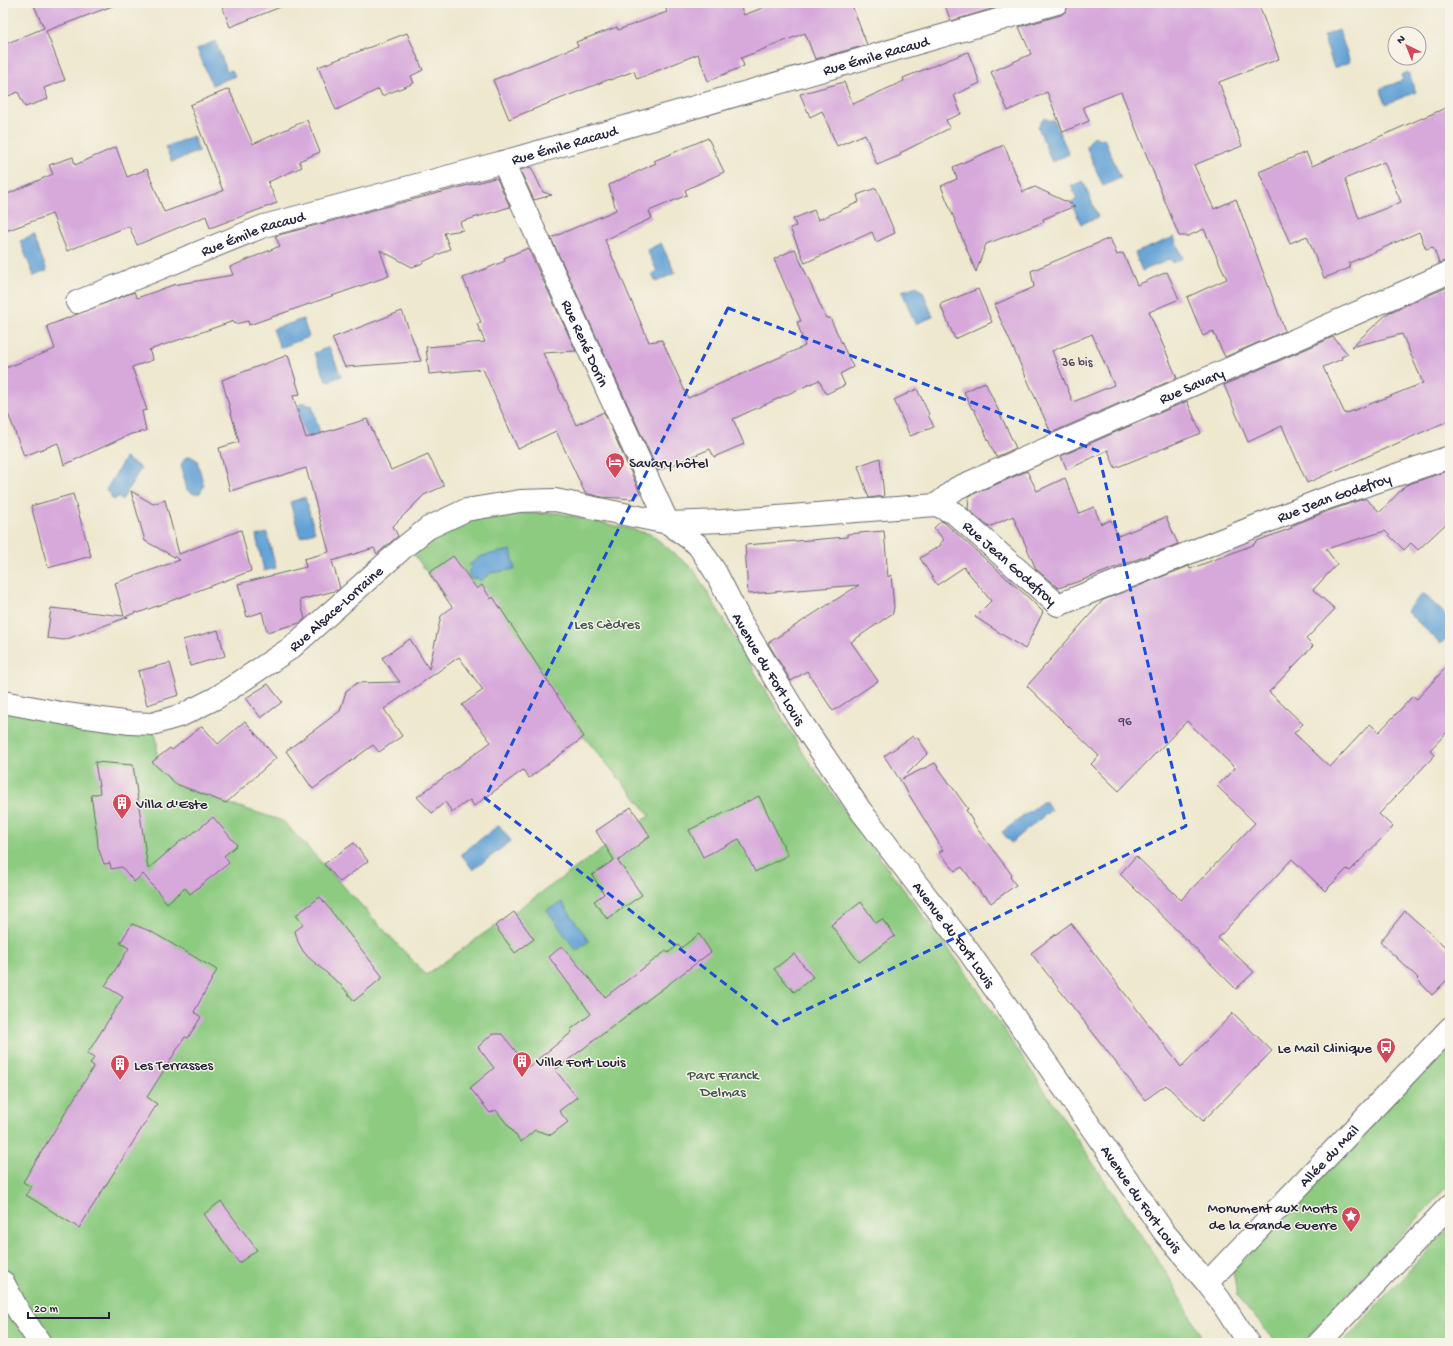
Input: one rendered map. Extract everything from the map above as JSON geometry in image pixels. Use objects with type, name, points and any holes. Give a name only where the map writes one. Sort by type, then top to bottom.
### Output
[{"type":"street","name":"Rue Émile Racaud","points":[[77,302],[264,226],[503,162],[1056,3]]},
{"type":"street","name":"Rue René Dorin","points":[[503,162],[668,523]]},
{"type":"street","name":"Rue Savary","points":[[936,505],[957,488],[1450,272]]},
{"type":"street","name":"Rue Jean Godefroy","points":[[668,523],[723,521],[936,505],[954,513],[1058,605],[1324,499],[1450,457]]},
{"type":"street","name":"Rue Alsace-Lorraine","points":[[3,702],[66,714],[130,723],[152,724],[182,715],[216,698],[276,659],[291,648],[403,548],[428,528],[466,510],[520,500],[555,500],[668,523]]},
{"type":"street","name":"Avenue du Fort Louis","points":[[668,523],[698,545],[716,573],[742,624],[798,717],[860,811],[970,952],[1164,1232],[1220,1300],[1248,1343]]},
{"type":"street","name":"Allée du Mail","points":[[1207,1283],[1450,1028]]},
{"type":"street","points":[[1319,1343],[1450,1205]]},
{"type":"street","points":[[3,1282],[19,1312],[40,1343]]},
{"type":"highlighted area","points":[[728,308],[1098,451],[1186,826],[777,1024],[485,798]]},
{"type":"green space","name":"Parc Franck Delmas","points":[[559,513],[651,534],[694,570],[805,756],[965,971],[1167,1274],[1206,1343],[3,1343],[3,702],[152,724],[157,741],[157,759],[160,768],[165,774],[176,784],[227,803],[283,821],[426,975],[650,815],[584,737],[568,712],[562,714],[452,607],[411,550],[438,529],[474,517],[506,514]]},
{"type":"green space","points":[[1450,1041],[1450,1183],[1303,1343],[1277,1343],[1237,1296],[1233,1270]]},
{"type":"green space","points":[[1450,1226],[1450,1343],[1343,1343]]},
{"type":"water","points":[[1339,30],[1350,62],[1334,68],[1323,36]]},
{"type":"water","points":[[215,41],[227,71],[232,70],[235,76],[212,85],[197,49]]},
{"type":"water","points":[[1408,72],[1416,92],[1386,104],[1380,89],[1403,80],[1401,75]]},
{"type":"water","points":[[1044,118],[1051,121],[1054,120],[1069,154],[1052,162],[1038,127]]},
{"type":"water","points":[[193,136],[199,151],[172,162],[165,147]]},
{"type":"water","points":[[1094,136],[1100,139],[1104,138],[1121,178],[1103,186],[1086,146],[1089,144],[1090,139]]},
{"type":"water","points":[[1083,181],[1098,217],[1081,224],[1071,202],[1077,199],[1071,186]]},
{"type":"water","points":[[34,236],[47,271],[34,276],[20,241]]},
{"type":"water","points":[[1174,237],[1183,258],[1173,263],[1171,259],[1142,271],[1135,253]]},
{"type":"water","points":[[661,243],[675,273],[656,282],[652,274],[657,271],[647,250]]},
{"type":"water","points":[[917,286],[923,292],[933,317],[915,324],[902,291]]},
{"type":"water","points":[[303,319],[309,337],[280,348],[273,329]]},
{"type":"water","points":[[329,347],[341,376],[327,382],[314,353]]},
{"type":"water","points":[[301,403],[312,405],[322,440],[306,444],[297,409]]},
{"type":"water","points":[[190,456],[197,460],[204,486],[200,493],[194,494],[187,490],[181,465],[185,458]]},
{"type":"water","points":[[125,458],[141,468],[122,500],[118,497],[114,500],[111,498],[110,492],[106,490]]},
{"type":"water","points":[[305,497],[315,532],[300,537],[290,502]]},
{"type":"water","points":[[267,533],[276,568],[264,571],[256,536]]},
{"type":"water","points":[[511,550],[515,569],[491,573],[480,581],[477,578],[472,579],[469,576],[471,568],[469,565],[482,556]]},
{"type":"water","points":[[1423,593],[1450,619],[1450,644],[1445,639],[1441,644],[1406,611]]},
{"type":"water","points":[[1045,800],[1051,810],[1011,843],[1002,832]]},
{"type":"water","points":[[499,825],[511,841],[473,870],[461,854]]},
{"type":"water","points":[[562,902],[589,941],[576,951],[547,910]]},
{"type":"building","points":[[33,3],[115,3],[115,5],[46,31],[65,80],[44,88],[48,99],[25,107],[18,92],[3,98],[3,45],[44,28]]},
{"type":"building","points":[[221,3],[287,3],[288,4],[230,27]]},
{"type":"building","points":[[664,3],[739,3],[744,15],[775,3],[851,3],[867,45],[815,59],[805,33],[741,58],[744,66],[708,81],[698,54],[637,79],[634,71],[610,79],[509,119],[493,80],[578,46],[576,42],[617,27],[618,30],[667,12]]},
{"type":"building","points":[[944,3],[1012,3],[951,21]]},
{"type":"building","points":[[1069,3],[1258,3],[1279,59],[1219,82],[1242,146],[1194,165],[1214,209],[1236,199],[1285,331],[1225,357],[1213,331],[1203,336],[1187,297],[1227,279],[1204,229],[1188,236],[1179,236],[1121,92],[1083,107],[1089,121],[1063,132],[1047,92],[1008,111],[991,72],[1031,54],[1019,27],[1061,15],[1066,11]]},
{"type":"building","points":[[407,33],[423,70],[411,76],[414,83],[382,96],[379,89],[336,110],[318,67]]},
{"type":"building","points":[[968,52],[980,83],[954,95],[961,114],[946,120],[950,128],[900,153],[901,155],[877,165],[865,134],[837,146],[822,111],[810,117],[800,94],[844,82],[853,104],[904,81],[903,78]]},
{"type":"building","points":[[229,89],[253,144],[307,120],[320,152],[299,161],[302,167],[268,182],[277,203],[210,228],[206,216],[137,245],[129,226],[67,251],[52,214],[3,232],[3,196],[53,174],[49,165],[73,157],[75,165],[116,147],[127,177],[147,169],[164,212],[223,191],[190,105]]},
{"type":"building","points":[[1450,106],[1450,260],[1439,263],[1433,247],[1426,249],[1419,232],[1349,263],[1350,268],[1324,278],[1307,236],[1290,243],[1259,172],[1306,152],[1312,166]],"holes":[[[1384,162],[1401,202],[1359,219],[1345,179]]]},
{"type":"building","points":[[708,138],[724,172],[685,190],[687,195],[649,211],[652,218],[605,240],[649,342],[662,340],[688,398],[805,346],[797,322],[801,321],[774,259],[795,249],[826,318],[830,318],[853,367],[840,374],[845,385],[826,394],[819,380],[733,419],[744,444],[714,457],[710,449],[658,471],[551,238],[616,210],[609,185],[656,163],[654,161]]},
{"type":"building","points":[[1004,145],[1023,192],[1035,187],[1075,206],[1043,219],[1044,222],[986,244],[976,272],[941,186],[957,179],[953,167]]},
{"type":"building","points":[[531,167],[543,192],[552,195],[534,200],[520,170]]},
{"type":"building","points":[[495,178],[497,179],[510,207],[460,222],[463,230],[444,233],[450,249],[421,264],[412,267],[380,250],[389,276],[249,325],[248,321],[235,324],[234,321],[149,350],[153,360],[132,367],[147,410],[142,411],[146,431],[131,434],[64,465],[58,443],[24,456],[3,400],[3,369],[55,349],[47,326],[134,292],[137,298],[173,285],[233,275],[230,267],[280,246],[275,236]]},
{"type":"building","points":[[876,188],[895,233],[876,242],[872,232],[805,263],[790,228],[796,226],[793,219],[814,210],[818,220],[859,202],[857,195]]},
{"type":"building","points":[[1110,238],[1117,255],[1123,253],[1137,285],[1167,272],[1179,299],[1149,312],[1177,378],[1051,433],[994,305],[1034,287],[1031,271]],"holes":[[[1092,334],[1114,385],[1073,402],[1052,351]]]},
{"type":"building","points":[[528,248],[576,351],[543,353],[576,425],[604,412],[640,493],[634,499],[602,497],[585,493],[556,431],[518,449],[483,369],[429,374],[426,347],[485,342],[477,324],[481,322],[463,278],[505,261],[504,258]]},
{"type":"building","points":[[1450,286],[1450,420],[1307,483],[1282,426],[1248,442],[1224,385],[1333,337],[1348,354],[1341,357],[1342,359],[1323,367],[1345,414],[1423,383],[1402,334],[1351,347],[1388,313]]},
{"type":"building","points":[[978,289],[992,322],[955,339],[940,304]]},
{"type":"building","points":[[402,311],[421,361],[345,367],[332,338]]},
{"type":"building","points":[[288,355],[300,394],[293,396],[306,438],[367,419],[391,470],[428,454],[444,486],[424,495],[393,526],[398,536],[377,554],[374,548],[332,561],[340,588],[338,590],[300,600],[305,619],[300,623],[267,632],[262,612],[247,617],[238,584],[306,567],[304,559],[329,552],[306,468],[230,491],[219,448],[239,442],[222,380]]},
{"type":"building","points":[[985,382],[1016,448],[996,457],[974,409],[972,409],[964,392]]},
{"type":"building","points":[[917,389],[934,427],[910,436],[894,400]]},
{"type":"building","points":[[1187,401],[1201,433],[1115,468],[1108,450],[1067,470],[1061,456]]},
{"type":"building","points":[[880,458],[884,496],[869,498],[858,466]]},
{"type":"building","points":[[1450,470],[1450,520],[1418,550],[1411,543],[1404,550],[1385,531],[1326,549],[1337,564],[1313,590],[1335,609],[1306,639],[1313,646],[1269,692],[1303,724],[1294,733],[1330,767],[1370,724],[1379,732],[1413,696],[1417,699],[1450,663],[1450,729],[1430,750],[1435,755],[1379,814],[1393,827],[1350,871],[1347,869],[1325,891],[1292,859],[1218,938],[1254,972],[1236,989],[1120,874],[1136,856],[1181,900],[1255,823],[1217,786],[1235,768],[1187,721],[1119,791],[1091,764],[1099,756],[1027,686],[1103,600],[1189,566],[1190,569],[1253,545],[1257,541],[1292,528],[1291,526],[1363,499],[1366,499],[1380,512],[1406,485]]},
{"type":"building","points":[[1027,471],[1037,491],[1065,478],[1079,513],[1094,507],[1101,524],[1111,520],[1118,536],[1166,517],[1178,544],[1058,588],[1036,569],[1013,516],[989,527],[968,509],[969,496]]},
{"type":"building","points":[[131,491],[153,504],[165,500],[179,554],[241,530],[251,571],[64,640],[47,638],[51,608],[124,616],[115,583],[180,560],[145,541]]},
{"type":"building","points":[[73,494],[91,556],[48,568],[31,506]]},
{"type":"building","points":[[941,521],[1043,612],[1025,649],[975,617],[991,601],[964,567],[937,585],[920,558],[941,545],[940,543],[944,540],[934,528]]},
{"type":"building","points":[[884,531],[888,577],[891,575],[894,607],[893,613],[851,642],[878,681],[833,711],[807,671],[791,681],[768,643],[859,585],[748,594],[745,545],[847,537],[847,534]]},
{"type":"building","points":[[453,556],[477,589],[482,585],[491,599],[493,597],[584,737],[529,778],[523,770],[474,806],[470,800],[452,812],[445,802],[432,813],[417,797],[491,742],[462,705],[483,690],[459,657],[384,709],[402,736],[379,752],[373,745],[313,789],[286,751],[340,711],[346,691],[357,683],[400,682],[382,658],[410,639],[429,669],[441,616],[452,607],[429,573]]},
{"type":"building","points":[[218,630],[225,656],[190,666],[183,640]]},
{"type":"building","points":[[170,663],[179,695],[147,705],[138,671]]},
{"type":"building","points":[[268,684],[282,702],[261,718],[246,698]]},
{"type":"building","points":[[245,721],[276,758],[226,803],[176,784],[152,762],[170,748],[172,750],[202,726],[218,744]]},
{"type":"building","points":[[913,736],[914,739],[917,737],[928,753],[902,779],[935,763],[968,809],[966,810],[978,830],[1012,875],[1010,877],[1016,885],[991,903],[985,895],[983,896],[962,867],[955,871],[939,852],[943,850],[884,756]]},
{"type":"building","points":[[95,762],[133,765],[148,869],[184,838],[186,839],[213,817],[237,845],[224,856],[229,863],[190,894],[185,888],[167,903],[143,874],[134,882],[122,867],[111,869],[110,863],[104,864],[98,847],[91,795],[100,793]]},
{"type":"building","points":[[759,796],[788,855],[755,872],[739,839],[703,857],[689,830]]},
{"type":"building","points":[[631,807],[650,836],[618,861],[642,895],[607,919],[594,901],[604,894],[592,875],[614,860],[596,831]]},
{"type":"building","points":[[354,843],[368,861],[340,882],[324,864]]},
{"type":"building","points":[[320,897],[383,977],[354,1001],[342,986],[308,957],[298,942],[295,931],[303,925],[296,915]]},
{"type":"building","points":[[861,902],[876,923],[882,919],[895,936],[859,962],[831,925]]},
{"type":"building","points":[[1405,911],[1450,951],[1450,977],[1432,995],[1417,979],[1418,978],[1380,942]]},
{"type":"building","points":[[514,912],[534,939],[515,953],[495,926]]},
{"type":"building","points":[[1071,923],[1181,1067],[1233,1013],[1272,1051],[1203,1121],[1166,1085],[1145,1100],[1031,953]]},
{"type":"building","name":"Les Terrasses","points":[[132,924],[150,931],[217,970],[194,1012],[201,1017],[188,1038],[185,1037],[147,1097],[157,1104],[79,1228],[26,1195],[31,1187],[23,1182],[94,1066],[90,1063],[94,1058],[87,1054],[123,997],[105,986],[129,948],[120,943]]},
{"type":"building","points":[[699,934],[711,952],[555,1070],[577,1097],[559,1111],[568,1122],[551,1135],[535,1130],[521,1142],[496,1110],[490,1113],[470,1088],[494,1068],[478,1047],[492,1034],[502,1034],[528,1067],[572,1032],[570,1030],[591,1014],[549,957],[562,946],[605,997],[666,951],[668,953],[678,945],[681,948]]},
{"type":"building","points":[[794,954],[813,977],[794,992],[774,969]]},
{"type":"building","points":[[221,1201],[257,1250],[239,1263],[204,1214]]},
{"type":"place","name":"Savary hôtel","points":[[615,479]]},
{"type":"place","name":"Villa d'Este","points":[[122,820]]},
{"type":"place","name":"Le Mail Clinique","points":[[1386,1064]]},
{"type":"place","name":"Villa Fort Louis","points":[[522,1078]]},
{"type":"place","name":"Les Terrasses","points":[[120,1081]]},
{"type":"place","name":"Monument aux Morts de la Grande Guerre","points":[[1351,1233]]},
{"type":"park label","name":"Les Cèdres","points":[[607,623]]}]
